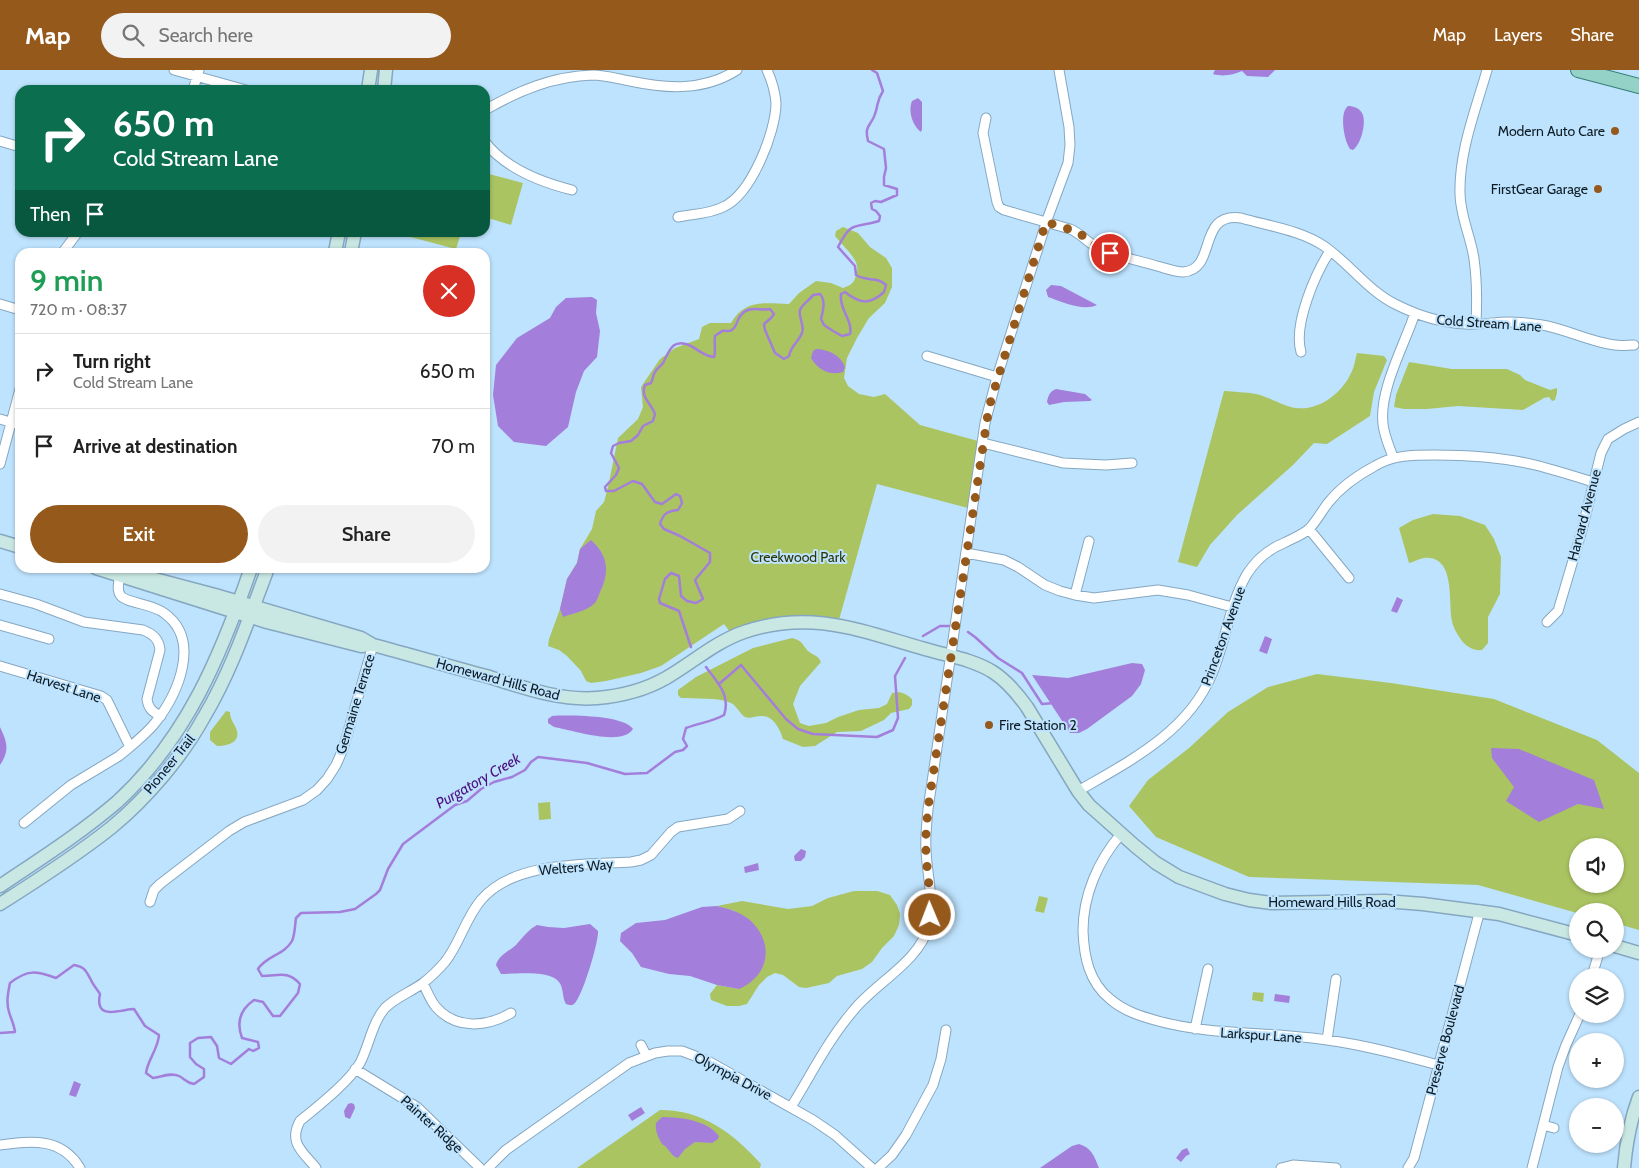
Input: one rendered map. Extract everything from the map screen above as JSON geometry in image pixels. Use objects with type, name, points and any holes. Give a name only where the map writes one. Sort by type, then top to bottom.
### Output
[{"type":"main road","points":[[1578,70],[1639,86]]},
{"type":"street","points":[[174,70],[198,73],[232,85]]},
{"type":"street","points":[[369,85],[371,70]]},
{"type":"street","points":[[384,85],[386,70]]},
{"type":"street","points":[[490,107],[522,90],[570,73],[600,75],[654,85],[682,86],[702,85],[716,81],[737,70]]},
{"type":"street","points":[[678,217],[713,211],[724,207],[748,186],[766,147],[775,116],[775,92],[767,70]]},
{"type":"street","points":[[791,1107],[829,1043],[853,1010],[915,951],[928,928],[931,901],[926,830],[989,407],[1046,222],[1068,163],[1069,127],[1059,70]]},
{"type":"street","points":[[1476,324],[1474,259],[1464,223],[1460,192],[1461,170],[1487,70]]},
{"type":"street","points":[[194,85],[198,73]]},
{"type":"street","name":"Cold Stream Lane","points":[[986,118],[983,134],[999,207],[1078,232],[1093,244],[1110,253],[1176,271],[1194,273],[1201,261],[1213,229],[1224,219],[1232,217],[1313,240],[1330,250],[1347,264],[1372,289],[1394,304],[1415,314],[1442,321],[1476,324],[1526,323],[1545,326],[1616,346],[1634,345]]},
{"type":"street","points":[[0,141],[15,146]]},
{"type":"street","points":[[490,148],[500,159],[511,165],[538,178],[572,190]]},
{"type":"street","points":[[66,248],[74,237]]},
{"type":"street","points":[[1301,352],[1298,334],[1312,284],[1330,250]]},
{"type":"street","points":[[0,304],[15,308]]},
{"type":"street","points":[[1393,457],[1383,424],[1384,399],[1387,386],[1415,314]]},
{"type":"street","points":[[927,356],[997,377]]},
{"type":"street","points":[[0,420],[15,424],[0,464]]},
{"type":"street","name":"Harvard Avenue","points":[[1547,622],[1558,611],[1582,530],[1601,453],[1608,439],[1639,422]]},
{"type":"street","points":[[983,443],[1063,463],[1132,463]]},
{"type":"street","name":"Princeton Avenue","points":[[1078,791],[1162,739],[1178,725],[1191,710],[1212,674],[1232,607],[1240,586],[1249,572],[1269,551],[1309,529],[1339,491],[1375,466],[1393,457],[1459,455],[1511,460],[1593,482]]},
{"type":"street","points":[[1309,529],[1349,578]]},
{"type":"street","points":[[0,541],[15,546]]},
{"type":"street","points":[[1075,595],[1090,541]]},
{"type":"street","points":[[966,553],[1004,560],[1060,592],[1094,598],[1158,590],[1188,595],[1232,607]]},
{"type":"street","name":"Homeward Hills Road","points":[[116,573],[151,578],[334,639],[361,646],[373,645],[555,696],[582,698],[611,696],[641,689],[664,679],[724,641],[755,629],[782,623],[804,622],[846,627],[979,665],[1007,682],[1018,694],[1078,791],[1094,810],[1156,863],[1179,877],[1225,894],[1249,900],[1280,903],[1385,901],[1424,904],[1480,910],[1533,922],[1569,933]]},
{"type":"street","name":"Pioneer Trail","points":[[0,886],[89,825],[118,801],[145,773],[170,742],[197,700],[221,650],[249,573]]},
{"type":"street","name":"Pioneer Trail","points":[[0,904],[84,848],[113,826],[177,758],[204,718],[227,674],[266,573]]},
{"type":"street","points":[[24,824],[71,785],[119,756],[154,725],[172,696],[181,673],[184,649],[182,637],[177,626],[171,618],[154,607],[122,598],[119,589],[120,574]]},
{"type":"street","points":[[0,594],[36,604],[77,620],[143,630],[152,634],[160,645],[160,650],[147,699],[150,709],[161,716]]},
{"type":"street","points":[[0,625],[49,639]]},
{"type":"street","name":"Germaine Terrace","points":[[150,902],[154,890],[160,884],[229,831],[244,822],[303,800],[328,779],[343,749],[373,645]]},
{"type":"street","name":"Harvest Lane","points":[[0,666],[101,696],[107,700],[130,747]]},
{"type":"street","name":"Welters Way","points":[[316,1168],[295,1140],[296,1128],[300,1121],[356,1069],[380,1016],[394,1001],[423,983],[446,960],[456,945],[472,912],[482,899],[508,880],[538,869],[642,860],[651,855],[671,832],[678,827],[728,819],[740,811]]},
{"type":"street","name":"Larkspur Lane","points":[[1121,834],[1105,856],[1089,890],[1083,928],[1086,962],[1099,988],[1109,999],[1134,1014],[1179,1026],[1213,1031],[1276,1034],[1327,1040],[1438,1065]]},
{"type":"street","name":"Preserve Boulevard","points":[[1408,1168],[1414,1158],[1480,910]]},
{"type":"street","points":[[1624,949],[1639,954]]},
{"type":"street","points":[[1195,1029],[1208,969]]},
{"type":"street","points":[[1327,1040],[1336,979]]},
{"type":"street","points":[[423,983],[435,1006],[443,1014],[462,1024],[494,1022],[511,1012]]},
{"type":"street","points":[[1532,1168],[1566,1045],[1576,1023]]},
{"type":"street","points":[[878,1168],[892,1155],[906,1135],[933,1085],[941,1059],[946,1030]]},
{"type":"street","points":[[641,1045],[646,1056]]},
{"type":"street","name":"Olympia Drive","points":[[488,1168],[506,1150],[630,1063],[655,1052],[668,1051],[696,1055],[791,1107],[835,1135],[872,1168]]},
{"type":"street","name":"Painter Ridge","points":[[356,1069],[416,1107],[480,1168]]},
{"type":"street","points":[[1624,1168],[1632,1116],[1639,1097]]},
{"type":"street","points":[[1543,1125],[1554,1128]]},
{"type":"street","points":[[0,1145],[37,1143],[53,1145],[67,1152],[83,1168]]},
{"type":"street","points":[[1282,1168],[1293,1165],[1336,1168]]},
{"type":"green space","points":[[490,174],[523,183],[511,225],[490,219]]},
{"type":"green space","name":"Creekwood Park","points":[[843,227],[858,233],[870,247],[886,258],[892,268],[892,287],[885,303],[869,318],[857,338],[847,358],[844,378],[848,386],[859,394],[874,397],[885,394],[920,425],[978,441],[968,508],[877,484],[839,620],[784,617],[757,622],[730,632],[724,624],[661,666],[606,681],[591,683],[586,681],[581,671],[567,656],[559,650],[548,646],[549,639],[560,609],[567,579],[577,563],[580,549],[592,529],[596,511],[604,502],[618,438],[638,419],[643,407],[641,387],[660,359],[675,348],[699,339],[702,327],[710,323],[731,323],[742,310],[756,304],[789,304],[799,293],[816,281],[831,283],[843,288],[852,283],[855,280],[857,270],[856,262],[835,236],[836,231]]},
{"type":"green space","points":[[410,237],[460,237],[456,248]]},
{"type":"green space","points":[[1357,353],[1384,356],[1387,360],[1374,392],[1370,416],[1327,444],[1314,443],[1293,465],[1237,515],[1210,545],[1197,567],[1178,562],[1224,391],[1256,394],[1296,408],[1312,407],[1328,400],[1341,389],[1351,373]]},
{"type":"green space","points":[[1409,362],[1452,369],[1507,369],[1520,375],[1525,380],[1550,390],[1557,388],[1557,393],[1555,400],[1552,401],[1549,397],[1544,398],[1523,410],[1458,406],[1427,409],[1394,407],[1396,395]]},
{"type":"green space","points":[[1433,514],[1460,516],[1485,525],[1494,539],[1501,557],[1500,594],[1488,617],[1488,643],[1482,650],[1473,649],[1466,645],[1455,629],[1452,621],[1448,581],[1446,572],[1441,564],[1434,559],[1424,558],[1409,563],[1399,528],[1413,520]]},
{"type":"green space","points":[[792,638],[800,641],[821,662],[800,686],[793,704],[800,723],[809,726],[826,723],[859,710],[879,708],[887,704],[892,693],[895,692],[903,693],[910,697],[912,705],[909,709],[891,713],[884,720],[861,731],[837,732],[815,746],[803,747],[783,739],[778,727],[765,716],[745,717],[733,704],[725,701],[681,698],[678,695],[678,690],[696,677],[753,648]]},
{"type":"green space","points":[[1317,674],[1494,699],[1597,740],[1639,773],[1639,930],[1624,926],[1624,903],[1569,903],[1569,911],[1478,885],[1249,877],[1156,837],[1129,806],[1148,780],[1189,748],[1228,712],[1268,687]]},
{"type":"green space","points":[[226,711],[230,712],[237,735],[232,743],[217,746],[210,740],[210,732]]},
{"type":"green space","points":[[550,802],[551,819],[539,820],[538,803]]},
{"type":"green space","points":[[854,891],[877,891],[890,895],[897,905],[900,914],[899,925],[894,936],[872,962],[862,969],[837,976],[829,983],[806,988],[799,987],[783,975],[775,973],[767,977],[759,985],[747,1004],[739,1006],[727,1006],[711,1000],[710,994],[717,985],[739,989],[735,911],[717,906],[742,901],[788,909],[812,906],[828,898]]},
{"type":"green space","points":[[1039,896],[1048,898],[1044,913],[1035,911]]},
{"type":"green space","points":[[1253,992],[1264,993],[1263,1002],[1252,1000]]},
{"type":"green space","points":[[660,1110],[690,1114],[716,1125],[739,1142],[761,1164],[760,1168],[577,1168]]},
{"type":"shaded area","points":[[1215,70],[1275,70],[1268,77],[1247,76],[1242,71],[1235,74],[1217,75],[1213,74]]},
{"type":"shaded area","points":[[918,98],[922,102],[921,132],[915,126],[911,113],[912,101]]},
{"type":"shaded area","points":[[1348,106],[1358,109],[1362,113],[1364,122],[1361,138],[1353,150],[1348,145],[1343,127],[1345,110]]},
{"type":"shaded area","points":[[1051,285],[1061,286],[1097,305],[1080,307],[1048,297],[1046,290]]},
{"type":"shaded area","points":[[592,297],[597,300],[596,313],[600,331],[597,357],[584,371],[576,392],[568,427],[546,446],[514,442],[498,426],[493,395],[496,365],[517,338],[550,318],[556,307],[566,298]]},
{"type":"shaded area","points":[[816,349],[825,350],[837,356],[845,367],[843,372],[829,372],[817,366],[811,358],[813,351]]},
{"type":"shaded area","points":[[1056,389],[1085,394],[1092,400],[1049,405],[1047,402],[1049,396]]},
{"type":"shaded area","points":[[591,540],[601,552],[606,564],[603,585],[592,606],[563,617],[560,609],[567,579],[577,563],[580,549]]},
{"type":"shaded area","points":[[1397,597],[1403,600],[1397,613],[1391,611]]},
{"type":"shaded area","points":[[1265,636],[1272,639],[1267,654],[1259,651]]},
{"type":"shaded area","points":[[1132,663],[1142,664],[1145,670],[1141,684],[1132,696],[1079,733],[1070,733],[1032,675],[1068,678]]},
{"type":"shaded area","points":[[552,716],[608,718],[628,724],[633,729],[619,737],[596,736],[554,727],[548,723],[548,719]]},
{"type":"shaded area","points":[[0,727],[6,750],[0,765]]},
{"type":"shaded area","points":[[1491,748],[1519,749],[1594,780],[1604,809],[1578,804],[1539,822],[1506,801],[1514,787],[1492,758]]},
{"type":"shaded area","points":[[801,849],[806,851],[805,857],[801,861],[795,861],[794,856]]},
{"type":"shaded area","points":[[758,863],[759,870],[745,873],[744,867]]},
{"type":"shaded area","points":[[717,906],[745,916],[759,931],[764,941],[766,950],[762,968],[749,983],[739,989],[717,985],[690,976],[669,974],[641,967],[632,953],[620,941],[621,933],[636,923],[665,920],[702,907]]},
{"type":"shaded area","points":[[590,924],[598,931],[598,937],[585,981],[573,1005],[566,1004],[561,984],[554,978],[540,974],[501,974],[496,965],[502,956],[537,925],[564,928]]},
{"type":"shaded area","points":[[1275,994],[1290,996],[1289,1003],[1274,1001]]},
{"type":"shaded area","points":[[74,1081],[81,1084],[76,1097],[69,1095]]},
{"type":"shaded area","points":[[348,1104],[354,1104],[355,1108],[350,1119],[345,1117],[344,1111]]},
{"type":"shaded area","points":[[641,1107],[645,1113],[632,1121],[628,1115]]},
{"type":"shaded area","points":[[662,1117],[693,1120],[708,1126],[719,1136],[718,1139],[712,1143],[695,1142],[685,1149],[678,1158],[675,1157],[662,1144],[657,1134],[656,1123]]},
{"type":"shaded area","points":[[1079,1144],[1090,1150],[1099,1168],[1040,1168],[1072,1146]]},
{"type":"shaded area","points":[[1187,1148],[1190,1154],[1181,1162],[1176,1158],[1182,1150]]},
{"type":"waterway","name":"Purgatory Creek","points":[[691,647],[679,611],[660,603],[659,599],[665,579],[671,573],[679,576],[681,596],[687,601],[696,603],[703,599],[695,580],[710,562],[710,553],[664,529],[660,524],[666,514],[678,510],[682,503],[680,496],[676,494],[662,504],[655,502],[642,484],[633,481],[614,491],[606,491],[605,487],[616,475],[619,468],[611,453],[613,446],[631,441],[638,435],[643,426],[653,421],[655,414],[645,397],[645,385],[651,383],[654,374],[675,345],[683,343],[714,357],[715,336],[722,331],[732,330],[747,310],[770,309],[774,314],[764,324],[765,330],[775,353],[784,359],[789,356],[791,349],[802,333],[803,327],[800,310],[813,295],[820,294],[823,300],[824,306],[821,319],[824,325],[842,336],[850,334],[850,324],[842,305],[841,294],[845,292],[860,301],[869,301],[884,292],[886,285],[883,282],[856,275],[855,266],[838,247],[850,229],[879,221],[880,216],[872,209],[871,203],[875,201],[881,202],[897,195],[897,189],[884,185],[886,168],[884,149],[868,141],[867,128],[873,118],[878,100],[883,91],[877,73],[872,70]]},
{"type":"waterway","points":[[923,636],[940,626],[949,626]]},
{"type":"waterway","points":[[968,632],[998,658],[1022,673],[1042,704],[1054,703]]},
{"type":"waterway","points":[[719,684],[741,665],[786,719],[798,729],[813,734],[877,737],[893,730],[898,718],[895,676],[905,658]]},
{"type":"waterway","name":"Purgatory Creek","points":[[0,1033],[15,1032],[8,1005],[10,983],[27,973],[43,974],[56,978],[74,965],[78,966],[83,968],[100,994],[99,1003],[101,1008],[110,1012],[134,1009],[145,1026],[159,1035],[146,1073],[153,1078],[176,1075],[194,1084],[204,1077],[204,1069],[190,1057],[190,1043],[198,1038],[211,1037],[217,1046],[219,1058],[231,1064],[249,1049],[253,1051],[259,1048],[258,1042],[242,1038],[240,1032],[241,1016],[246,1007],[254,1000],[263,1002],[273,1016],[280,1016],[298,993],[300,984],[291,977],[287,975],[262,976],[258,969],[266,961],[289,946],[294,936],[296,918],[301,913],[340,912],[355,909],[380,890],[388,869],[403,844],[455,805],[467,801],[481,789],[494,782],[512,777],[525,770],[538,757],[587,763],[625,774],[647,773],[675,752],[683,750],[687,746],[683,739],[686,728],[724,715],[726,701],[722,689],[706,667]]},
{"type":"place","name":"Modern Auto Care","points":[[1615,131]]},
{"type":"place","name":"FirstGear Garage","points":[[1598,189]]},
{"type":"place","name":"Fire Station 2","points":[[989,725]]},
{"type":"route","points":[[930,915],[931,901],[926,851],[928,808],[986,423],[997,377],[1046,222],[1078,232],[1093,244],[1110,253]]}]
